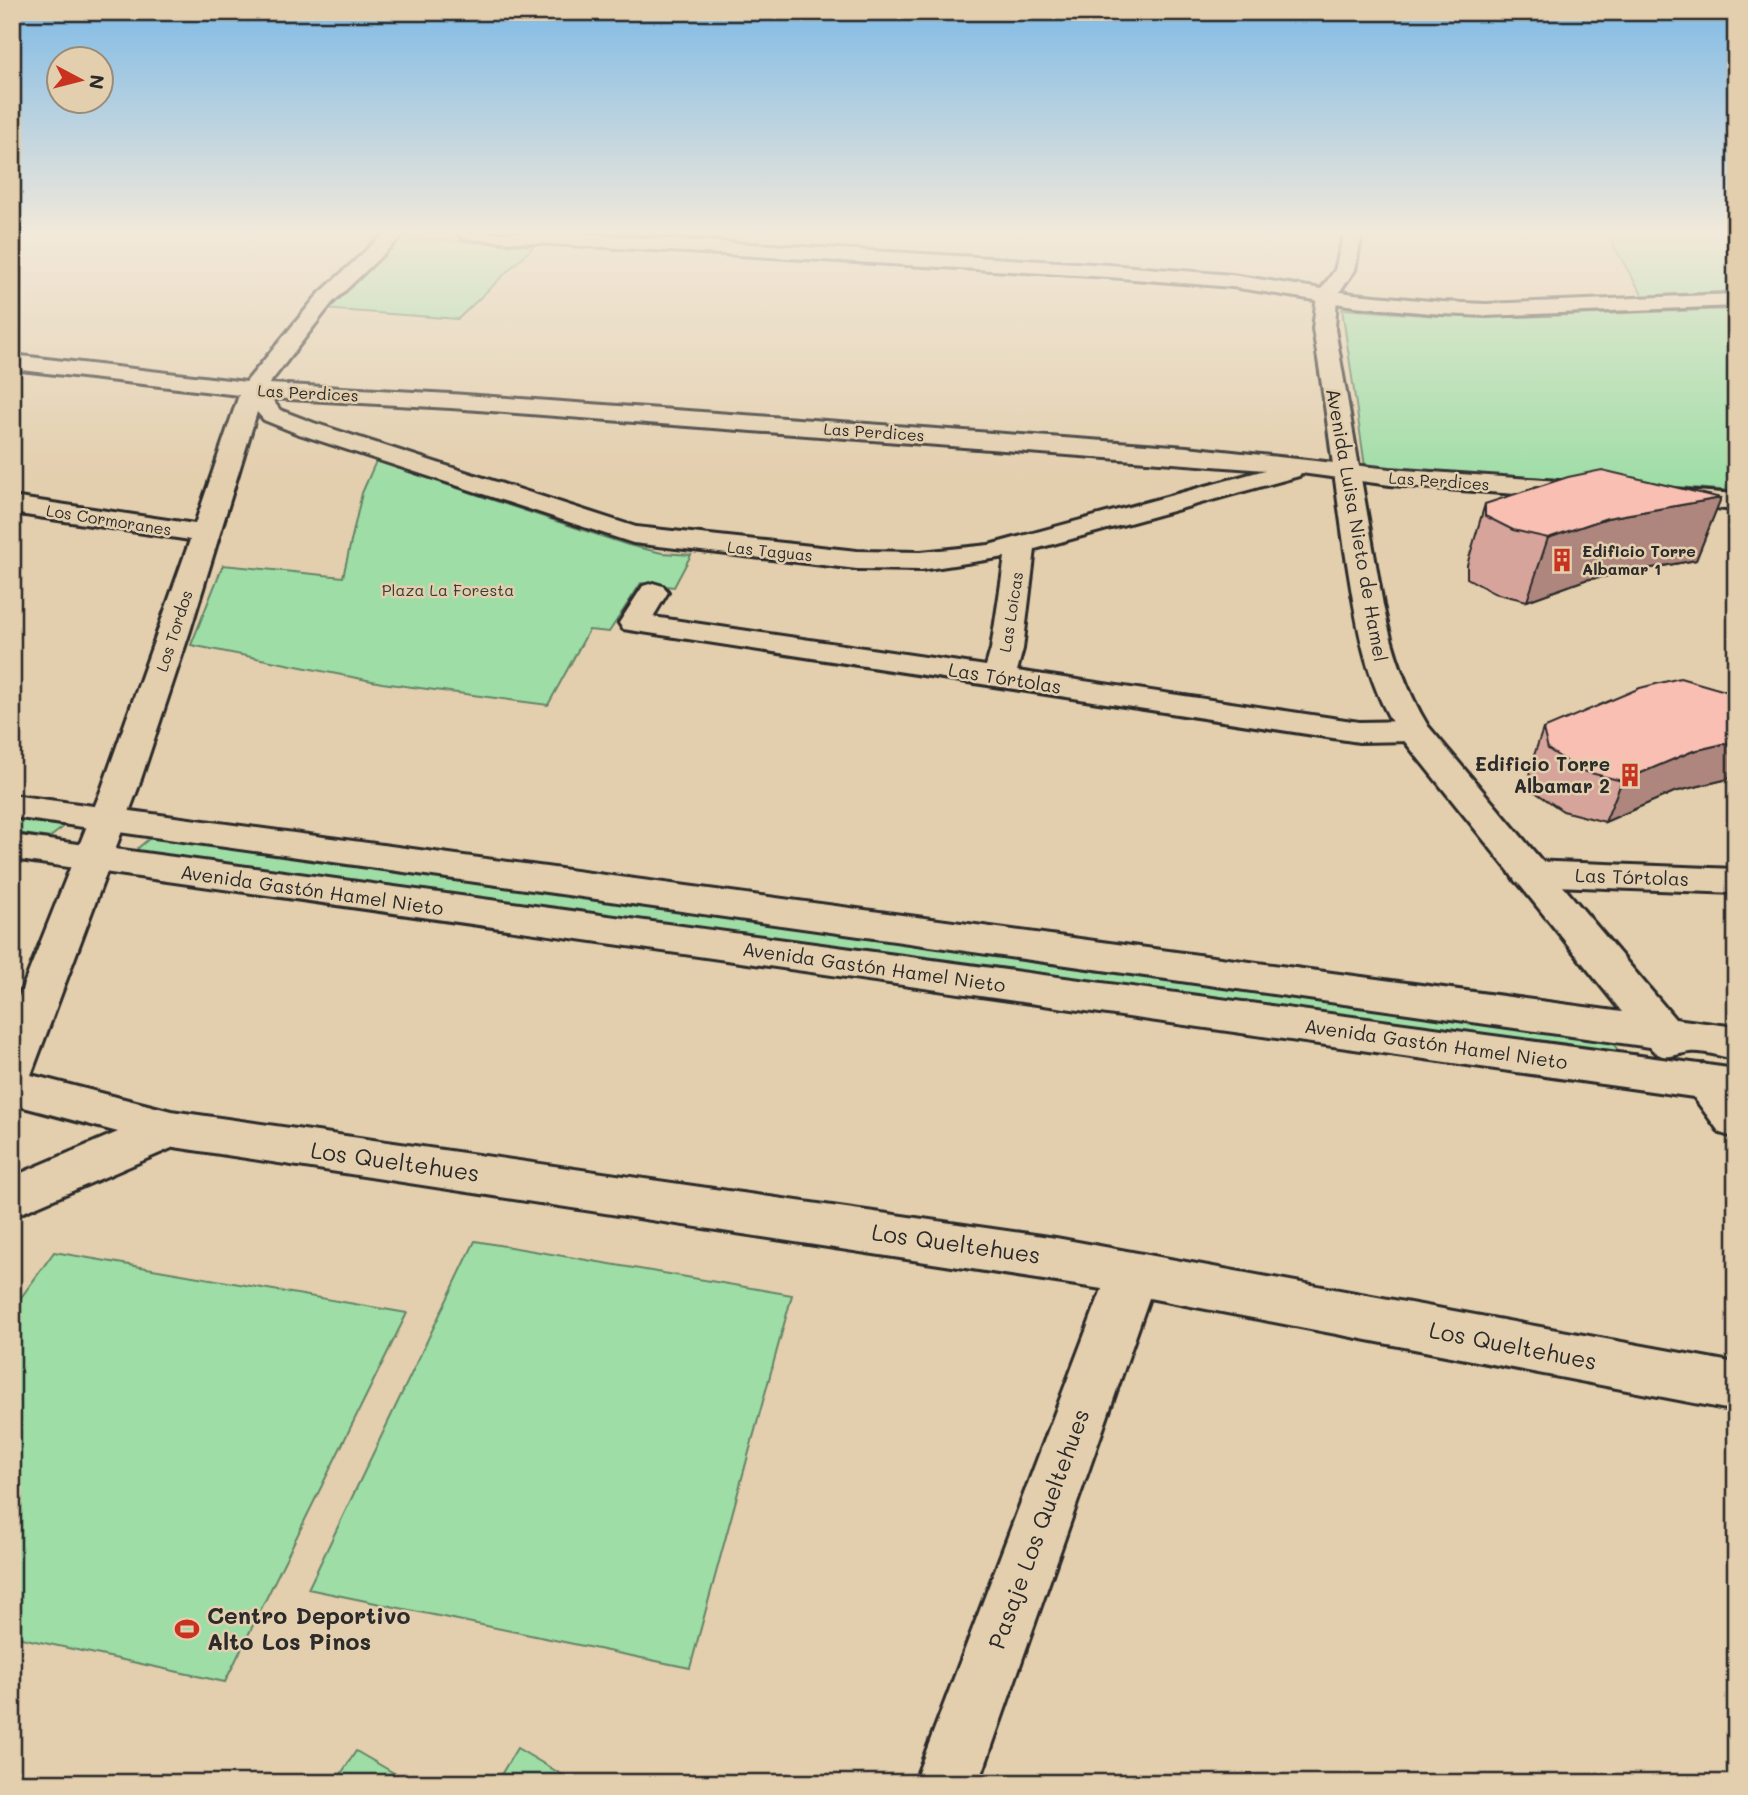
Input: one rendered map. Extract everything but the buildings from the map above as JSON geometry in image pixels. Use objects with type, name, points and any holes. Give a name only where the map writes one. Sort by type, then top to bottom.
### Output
[{"type":"street","name":"Los Tordos","points":[[12,1070],[109,820],[172,640],[252,390],[311,317]]},
{"type":"street","name":"Avenida Luisa Nieto de Hamel","points":[[1325,317],[1324,329],[1346,472],[1383,673],[1400,711],[1529,873],[1662,1032],[1720,1083],[1736,1121]]},
{"type":"street","name":"Las Perdices","points":[[12,362],[252,390],[479,403],[1308,466],[1346,472],[1607,493]]},
{"type":"street","name":"Las Taguas","points":[[252,390],[272,415],[305,428],[633,535],[836,558],[890,561],[956,558],[1021,546],[1308,466]]},
{"type":"street","points":[[1648,496],[1736,502]]},
{"type":"street","name":"Los Cormoranes","points":[[12,505],[205,534]]},
{"type":"street","name":"Las Loicas","points":[[999,677],[1007,649],[1021,546]]},
{"type":"street","name":"Las Tórtolas","points":[[653,592],[634,623],[1359,732],[1414,731]]},
{"type":"street","points":[[12,806],[1736,1043]]},
{"type":"street","name":"Avenida Gastón Hamel Nieto","points":[[12,847],[1720,1083]]},
{"type":"street","name":"Las Tórtolas","points":[[1529,873],[1736,881]]},
{"type":"street","name":"Los Queltehues","points":[[12,1087],[171,1129],[1042,1257],[1736,1387]]},
{"type":"street","points":[[12,1198],[171,1129]]},
{"type":"street","name":"Pasaje Los Queltehues","points":[[946,1783],[1132,1275]]},
{"type":"green space","points":[[428,317],[460,317],[458,319]]},
{"type":"green space","points":[[1343,317],[1736,317],[1736,491],[1365,466]]},
{"type":"green space","name":"Plaza La Foresta","points":[[376,461],[628,545],[662,553],[691,555],[674,587],[641,583],[609,632],[589,630],[548,705],[382,683],[191,645],[223,565],[343,577],[362,493]]},
{"type":"green space","points":[[12,817],[62,824],[62,828],[49,838],[12,832]]},
{"type":"green space","points":[[150,838],[1609,1037],[1619,1052],[1615,1058],[138,853],[138,848]]},
{"type":"green space","points":[[475,1241],[792,1295],[690,1668],[308,1589]]},
{"type":"green space","points":[[54,1252],[407,1313],[225,1682],[12,1636],[12,1310]]},
{"type":"green space","points":[[517,1748],[576,1783],[496,1783]]},
{"type":"green space","points":[[356,1751],[411,1783],[335,1783]]},
{"type":"place","name":"Edificio Torre Albamar 1","points":[[1562,560]]},
{"type":"place","name":"Edificio Torre Albamar 2","points":[[1630,775]]},
{"type":"place","name":"Centro Deportivo Alto Los Pinos","points":[[187,1629]]}]
